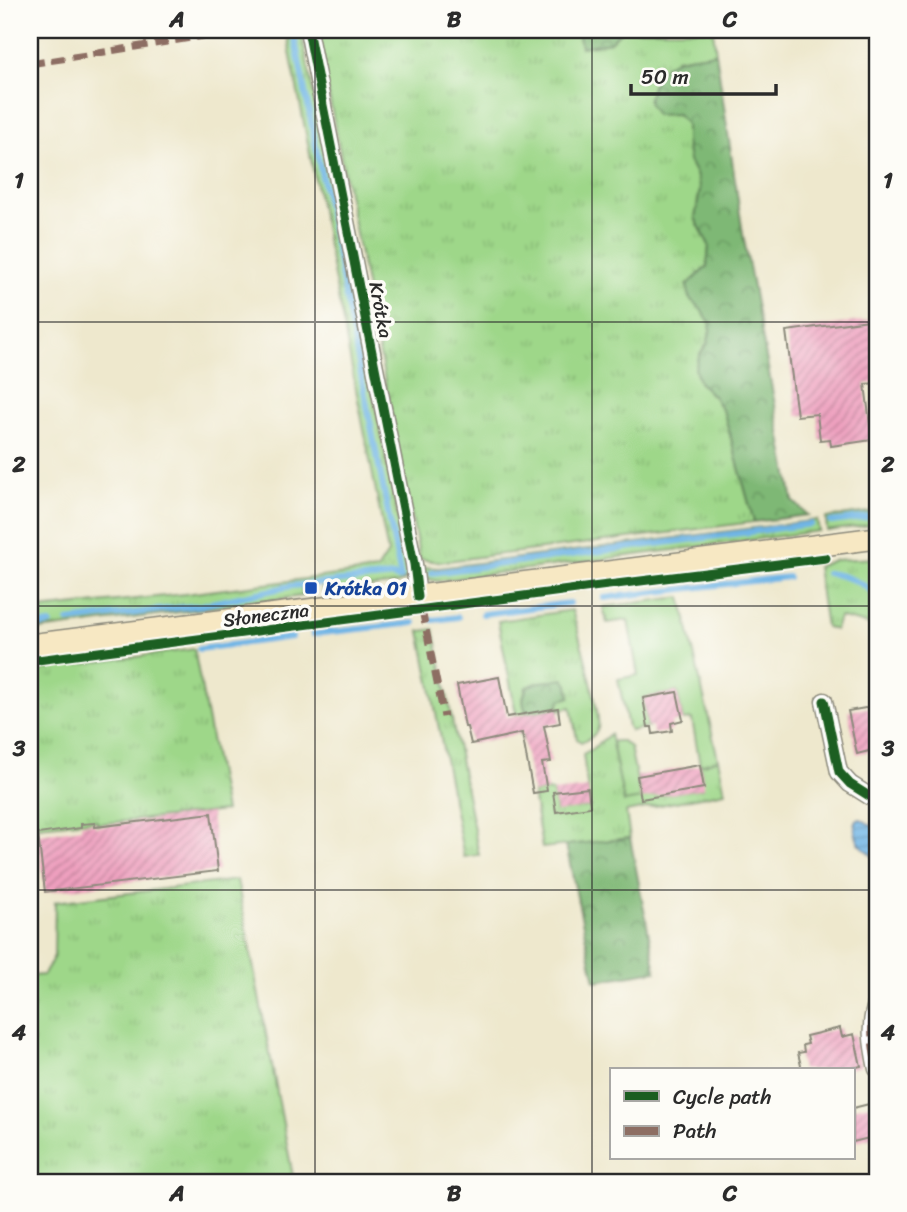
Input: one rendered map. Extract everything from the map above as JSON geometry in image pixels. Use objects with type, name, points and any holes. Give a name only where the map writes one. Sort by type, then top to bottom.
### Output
[{"type":"main road","name":"Słoneczna","points":[[30,645],[877,538]]},
{"type":"street","name":"Krótka","points":[[308,30],[414,564],[418,597]]},
{"type":"street","points":[[824,701],[839,772],[850,784],[877,801]]},
{"type":"street","points":[[877,1002],[870,1026],[877,1069]]},
{"type":"green space","points":[[287,30],[301,30],[409,575],[397,584],[323,593],[321,581],[302,584],[302,596],[30,631],[30,610],[377,570],[388,553]]},
{"type":"green space","points":[[316,30],[578,30],[581,47],[610,42],[622,30],[713,30],[716,53],[675,59],[668,115],[677,113],[686,124],[689,161],[700,190],[695,218],[709,245],[707,267],[699,274],[690,299],[711,324],[708,343],[700,354],[699,382],[714,397],[724,413],[754,522],[439,562],[420,559]]},
{"type":"green space","points":[[578,30],[622,30],[610,42],[581,47]]},
{"type":"green space","points":[[716,53],[743,234],[793,501],[808,515],[754,522],[724,413],[714,397],[699,382],[695,368],[708,343],[711,324],[690,299],[687,285],[707,267],[709,245],[695,218],[700,190],[689,161],[686,124],[677,114],[656,115],[648,102],[657,76],[671,62]]},
{"type":"green space","points":[[877,511],[877,524],[827,531],[826,518]]},
{"type":"green space","points":[[817,520],[819,531],[436,581],[425,578],[421,567],[439,568]]},
{"type":"green space","points":[[877,558],[877,627],[839,617],[835,630],[826,627],[817,567],[834,560]]},
{"type":"green space","points":[[681,597],[718,759],[700,765],[692,719],[683,720],[677,692],[643,698],[648,727],[631,731],[628,727],[618,679],[638,675],[628,620],[607,623],[603,607]]},
{"type":"green space","points":[[572,610],[593,690],[598,728],[594,735],[586,740],[581,742],[577,739],[571,707],[558,710],[560,700],[570,697],[540,682],[526,687],[523,697],[528,714],[533,712],[536,741],[524,742],[520,734],[498,621]]},
{"type":"green space","points":[[434,629],[479,855],[464,857],[420,631]]},
{"type":"green space","points":[[194,649],[225,811],[97,824],[97,820],[30,827],[30,671]]},
{"type":"green space","points":[[564,679],[570,697],[560,700],[558,708],[528,714],[523,700],[527,687],[540,682]]},
{"type":"green space","points":[[610,734],[624,801],[703,788],[700,765],[718,759],[725,792],[626,812],[630,838],[542,848],[533,793],[553,792],[556,811],[590,807],[583,754]]},
{"type":"green space","points":[[622,741],[630,747],[641,799],[624,802],[612,742]]},
{"type":"green space","points":[[630,838],[656,971],[595,981],[566,845]]},
{"type":"green space","points":[[237,880],[294,1182],[30,1182],[30,976],[44,975],[54,956],[55,902]]},
{"type":"water","points":[[861,819],[877,829],[877,881],[874,859],[863,848],[856,834],[857,820]]},
{"type":"building","points":[[877,319],[877,383],[865,384],[872,440],[831,446],[830,439],[820,440],[817,414],[797,416],[786,331]]},
{"type":"building","points":[[499,677],[507,717],[558,708],[560,723],[544,726],[551,762],[542,763],[547,791],[533,793],[522,733],[471,744],[457,685]]},
{"type":"building","points":[[677,692],[683,720],[671,723],[672,731],[653,734],[652,727],[648,727],[643,698]]},
{"type":"building","points":[[877,706],[877,749],[857,754],[848,711]]},
{"type":"building","points":[[700,765],[704,788],[641,799],[637,776]]},
{"type":"building","points":[[588,788],[590,807],[556,812],[553,792]]},
{"type":"building","points":[[211,813],[218,871],[45,892],[38,834],[81,828],[81,824],[95,823],[95,827]]},
{"type":"building","points":[[840,1028],[842,1037],[854,1034],[861,1066],[802,1068],[798,1053],[804,1052],[803,1045],[808,1044],[806,1036]]},
{"type":"building","points":[[869,1104],[877,1136],[855,1142],[855,1108]]},
{"type":"waterway","points":[[68,621],[202,605],[291,586],[394,576],[401,578],[293,30]]},
{"type":"waterway","points":[[831,522],[877,516]]},
{"type":"waterway","points":[[431,573],[811,524]]},
{"type":"waterway","points":[[827,573],[855,581],[877,598]]},
{"type":"waterway","points":[[604,598],[788,577]]},
{"type":"waterway","points":[[483,614],[570,603]]},
{"type":"waterway","points":[[433,620],[458,617]]},
{"type":"waterway","points":[[313,634],[414,623]]},
{"type":"waterway","points":[[30,627],[50,624]]},
{"type":"waterway","points":[[199,649],[292,637]]},
{"type":"marked path","points":[[30,64],[241,30]]},
{"type":"marked path","points":[[422,610],[444,717]]},
{"type":"marked path","points":[[877,1002],[872,1027],[877,1069]]},
{"type":"cycle path","points":[[308,30],[414,564],[418,597]]},
{"type":"cycle path","points":[[30,661],[826,558]]},
{"type":"cycle path","points":[[824,701],[839,772],[850,784],[877,801]]},
{"type":"place","name":"Krótka 01","points":[[311,588]]}]
